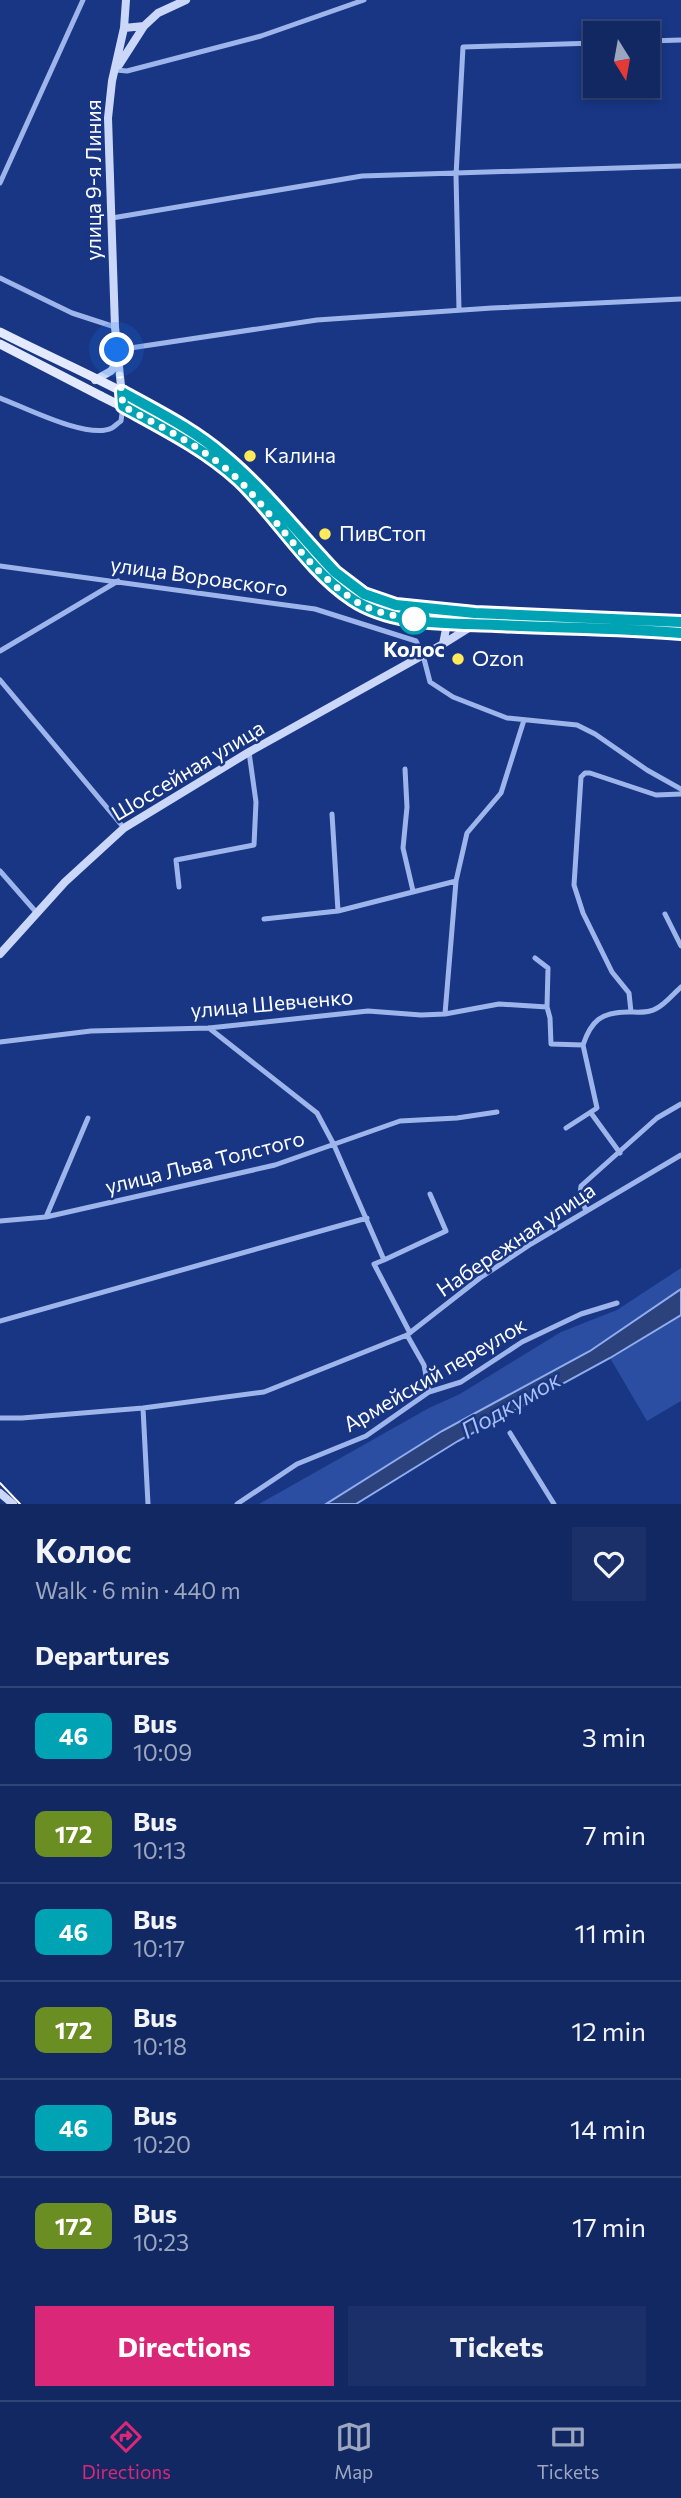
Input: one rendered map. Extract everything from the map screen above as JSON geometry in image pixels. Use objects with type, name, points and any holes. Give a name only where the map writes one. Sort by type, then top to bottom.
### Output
[{"type":"main road","name":"улица 9-я Линия","points":[[123,406],[117,350],[108,118],[124,29],[126,0]]},
{"type":"main road","points":[[116,70],[144,26],[158,13],[186,0]]},
{"type":"main road","points":[[124,29],[144,26]]},
{"type":"main road","points":[[0,332],[122,392],[222,453],[243,472],[335,572],[364,594],[396,605],[475,613],[681,622]]},
{"type":"main road","points":[[0,344],[188,442],[239,480],[316,566],[352,599],[385,614],[475,624],[681,633]]},
{"type":"main road","points":[[95,380],[111,371],[118,361]]},
{"type":"main road","points":[[475,613],[475,624]]},
{"type":"main road","points":[[433,621],[446,629],[443,644]]},
{"type":"main road","name":"Шоссейная улица","points":[[0,954],[85,862],[124,828],[248,752],[475,624]]},
{"type":"main road","points":[[0,1493],[13,1504]]},
{"type":"street","points":[[0,183],[83,0]]},
{"type":"street","points":[[116,70],[127,71],[261,36],[364,0]]},
{"type":"street","points":[[660,41],[681,40]]},
{"type":"street","points":[[459,310],[454,175],[463,47],[583,43]]},
{"type":"street","points":[[112,218],[362,176],[681,166]]},
{"type":"street","points":[[0,278],[72,313],[116,327]]},
{"type":"street","points":[[117,350],[317,320],[681,299]]},
{"type":"street","points":[[0,398],[76,427],[93,430],[111,429],[121,421],[123,406]]},
{"type":"street","name":"улица Воровского","points":[[0,566],[314,608],[416,641],[423,655]]},
{"type":"street","points":[[0,651],[118,581]]},
{"type":"street","points":[[423,655],[430,682],[464,701],[507,718],[576,725],[595,734],[681,792]]},
{"type":"street","points":[[0,680],[124,828]]},
{"type":"street","points":[[445,1014],[456,881],[467,833],[501,793],[524,720]]},
{"type":"street","points":[[179,887],[176,860],[254,845],[256,802],[248,752]]},
{"type":"street","points":[[405,769],[407,807],[402,848],[413,891]]},
{"type":"street","points":[[631,1012],[629,993],[612,972],[583,913],[574,885],[581,777],[585,773],[656,795],[681,792]]},
{"type":"street","points":[[332,814],[338,911]]},
{"type":"street","points":[[0,871],[36,912]]},
{"type":"street","points":[[264,919],[338,911],[456,881]]},
{"type":"street","points":[[665,914],[681,946]]},
{"type":"street","points":[[535,958],[548,968],[547,1007],[551,1044],[583,1045]]},
{"type":"street","points":[[566,1128],[597,1108],[583,1045],[589,1026],[599,1018],[620,1012],[654,1010],[681,987]]},
{"type":"street","name":"улица Шевченко","points":[[0,1042],[91,1031],[209,1028],[368,1011],[421,1015],[445,1014],[499,1004],[547,1007]]},
{"type":"street","points":[[209,1028],[317,1113],[334,1145],[384,1260]]},
{"type":"street","points":[[586,1211],[580,1195],[581,1186],[657,1118],[681,1104]]},
{"type":"street","name":"улица Льва Толстого","points":[[0,1221],[46,1217],[275,1165],[400,1121],[457,1118],[496,1112]]},
{"type":"street","points":[[591,1113],[620,1153]]},
{"type":"street","points":[[46,1217],[89,1118]]},
{"type":"street","name":"Набережная улица","points":[[0,1418],[143,1408],[264,1392],[408,1334],[480,1278],[681,1155]]},
{"type":"street","points":[[429,1392],[424,1365],[374,1264],[446,1231],[430,1194]]},
{"type":"street","points":[[0,1321],[367,1218]]},
{"type":"street","name":"Армейский переулок","points":[[237,1504],[297,1464],[366,1436],[429,1392],[461,1382],[522,1342],[581,1314],[617,1303]]},
{"type":"street","points":[[143,1408],[148,1504]]},
{"type":"street","points":[[510,1433],[554,1504]]},
{"type":"shaded area","points":[[681,1268],[681,1289],[590,1351],[396,1459],[326,1504],[259,1504],[429,1408],[460,1394],[561,1332],[617,1310]]},
{"type":"shaded area","points":[[681,1315],[681,1401],[647,1421],[610,1358]]},
{"type":"water","name":"Подкумок","points":[[681,1289],[681,1315],[610,1358],[458,1441],[356,1504],[326,1504],[442,1431],[590,1351]]},
{"type":"tram line","points":[[0,1483],[20,1504]]},
{"type":"bus line","name":"46","points":[[681,622],[475,613],[396,605],[364,594],[335,572],[243,472],[222,453],[122,392],[123,406],[188,442],[239,480],[332,582],[352,599],[378,612],[416,619],[475,624],[681,633]]},
{"type":"place","name":"Калина","points":[[250,456]]},
{"type":"place","name":"ПивСтоп","points":[[325,534]]},
{"type":"place","name":"Колос","points":[[414,619]]},
{"type":"place","name":"Ozon","points":[[458,659]]},
{"type":"route","points":[[117,350],[123,406],[188,442],[239,480],[316,566],[352,599],[378,612],[414,619]]}]
